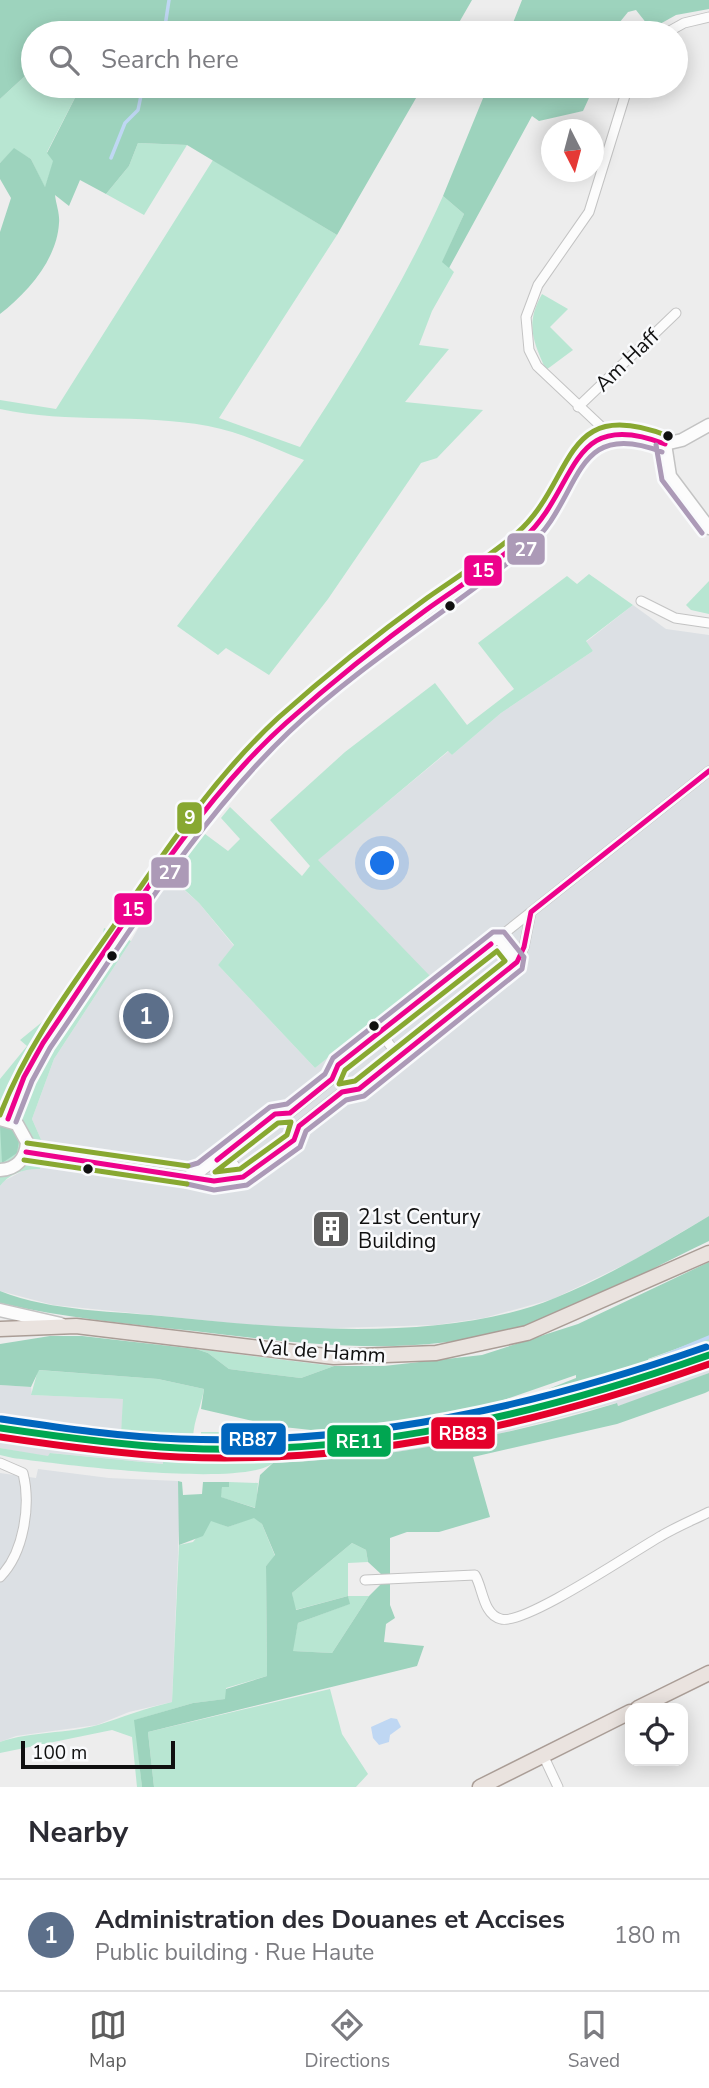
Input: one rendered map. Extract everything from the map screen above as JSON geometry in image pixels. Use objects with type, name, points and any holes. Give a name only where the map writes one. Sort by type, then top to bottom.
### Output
[{"type":"main road","points":[[0,1170],[14,1167],[26,1152],[24,1132],[4,1119],[43,1043],[182,842],[249,760],[285,724],[415,618],[522,540],[539,523],[581,453],[598,437],[608,433],[634,432],[665,444],[682,440],[709,425]]},
{"type":"main road","points":[[665,444],[666,466],[670,476],[709,528]]},
{"type":"main road","name":"Val de Hamm","points":[[0,1329],[76,1326],[334,1357],[436,1353],[527,1333],[574,1315],[709,1253]]},
{"type":"main road","points":[[0,1310],[76,1326]]},
{"type":"main road","points":[[648,1703],[709,1673]]},
{"type":"main road","points":[[480,1787],[625,1714]]},
{"type":"street","points":[[688,22],[709,18]]},
{"type":"street","points":[[608,433],[537,366],[529,350],[526,317],[538,285],[589,212],[624,98]]},
{"type":"street","name":"Am Haff","points":[[579,407],[676,313]]},
{"type":"street","points":[[641,601],[676,618],[709,623]]},
{"type":"street","points":[[189,1175],[202,1171],[275,1115],[290,1113],[332,1079],[338,1065],[709,771]]},
{"type":"street","points":[[26,1152],[189,1175],[214,1181],[243,1177],[294,1140],[299,1126],[342,1092],[359,1089],[517,962],[524,947],[531,912]]},
{"type":"street","points":[[498,939],[517,962]]},
{"type":"street","points":[[380,1032],[399,1057]]},
{"type":"street","points":[[332,1079],[342,1092]]},
{"type":"street","points":[[311,1096],[322,1108]]},
{"type":"street","points":[[290,1113],[299,1126]]},
{"type":"street","points":[[226,1154],[243,1177]]},
{"type":"street","points":[[0,1463],[23,1473],[27,1488],[21,1540],[15,1556],[0,1577]]},
{"type":"street","points":[[365,1580],[475,1575],[493,1616],[502,1620],[512,1619],[555,1600],[662,1535],[709,1512]]},
{"type":"street","points":[[543,1755],[558,1787]]},
{"type":"shaded area","points":[[633,605],[666,629],[709,635],[709,1216],[634,1260],[553,1299],[484,1318],[436,1325],[302,1329],[262,1326],[53,1305],[0,1291],[0,1186],[28,1168],[43,1144],[32,1119],[54,1059],[131,941],[171,870],[179,875],[175,882],[199,903],[234,946],[218,965],[315,1068],[429,976],[317,860],[449,751],[452,755],[501,713],[593,651],[586,642]]},
{"type":"shaded area","points":[[709,1347],[709,1373],[674,1388],[618,1406],[616,1403],[491,1436],[421,1449],[309,1461],[164,1461],[163,1464],[51,1453],[48,1457],[0,1448],[0,1385],[31,1387],[32,1395],[124,1399],[121,1433],[311,1439],[367,1434],[507,1409],[632,1375]]},
{"type":"shaded area","points":[[38,1469],[109,1478],[178,1481],[180,1504],[172,1702],[129,1712],[97,1725],[16,1736],[0,1742],[0,1473],[36,1478]]},
{"type":"green space","points":[[0,0],[472,0],[460,21],[21,21],[21,80],[0,99]]},
{"type":"green space","points":[[522,0],[709,0],[709,9],[676,15],[665,21],[645,21],[636,10],[628,12],[621,21],[514,21]]},
{"type":"green space","points":[[21,80],[21,98],[75,98],[47,152],[54,160],[45,188],[31,159],[14,149],[0,163],[0,99]]},
{"type":"green space","points":[[75,98],[416,98],[337,235],[187,145],[138,143],[129,166],[106,194],[80,180],[69,206],[55,195],[59,220],[57,237],[47,263],[30,286],[0,314],[0,232],[11,198],[0,179],[0,163],[14,148],[31,159],[45,187],[53,161],[47,153]]},
{"type":"green space","points":[[483,98],[589,98],[583,111],[539,121],[532,116],[449,268],[442,262],[464,214],[443,196]]},
{"type":"green space","points":[[138,143],[187,145],[144,215],[106,194],[129,166]]},
{"type":"green space","points":[[213,160],[337,235],[219,418],[300,447],[376,324],[443,196],[464,214],[443,261],[454,272],[432,311],[419,345],[449,349],[405,402],[483,410],[437,458],[421,463],[328,599],[269,675],[226,648],[218,655],[177,626],[304,460],[245,436],[208,426],[156,420],[26,414],[0,409],[0,400],[56,409]]},
{"type":"green space","points":[[542,294],[568,309],[550,327],[573,350],[546,370],[532,324]]},
{"type":"green space","points":[[589,574],[633,605],[586,641],[593,651],[501,713],[452,755],[448,751],[318,860],[430,976],[315,1068],[218,965],[234,945],[199,903],[175,881],[179,875],[171,870],[201,831],[228,851],[240,839],[221,818],[230,807],[302,876],[310,866],[270,820],[345,752],[435,683],[467,725],[514,689],[478,643],[567,576],[577,584]]},
{"type":"green space","points":[[709,581],[709,614],[691,610],[686,605]]},
{"type":"green space","points":[[104,928],[131,941],[54,1059],[32,1119],[43,1144],[40,1169],[18,1173],[0,1186],[0,1079],[27,1046],[20,1040],[47,1018],[101,943]]},
{"type":"green space","points":[[0,1126],[13,1130],[19,1141],[17,1153],[2,1163]]},
{"type":"green space","points":[[709,1216],[709,1241],[596,1297],[526,1325],[443,1343],[402,1346],[319,1344],[97,1320],[0,1303],[0,1291],[41,1303],[85,1310],[315,1328],[417,1327],[466,1322],[512,1312],[555,1298],[634,1260]]},
{"type":"green space","points":[[709,1262],[709,1337],[648,1359],[651,1369],[632,1375],[507,1409],[419,1426],[508,1405],[576,1378],[576,1375],[466,1413],[367,1427],[311,1430],[274,1426],[201,1409],[204,1389],[158,1379],[39,1370],[31,1387],[0,1385],[0,1344],[50,1336],[82,1336],[196,1349],[208,1353],[229,1369],[301,1378],[334,1366],[384,1366],[482,1355],[578,1324]]},
{"type":"green space","points":[[709,1337],[709,1347],[651,1369],[647,1360]]},
{"type":"green space","points":[[196,1349],[334,1366],[301,1378],[229,1369],[208,1353]]},
{"type":"green space","points":[[38,1370],[158,1379],[204,1389],[193,1438],[121,1433],[123,1399],[31,1395]]},
{"type":"green space","points":[[709,1373],[709,1391],[705,1393],[617,1424],[473,1457],[490,1517],[439,1532],[407,1532],[390,1538],[390,1574],[381,1574],[368,1562],[366,1550],[352,1543],[292,1593],[296,1610],[348,1596],[350,1604],[298,1623],[293,1651],[332,1653],[369,1596],[382,1583],[390,1583],[390,1605],[395,1618],[386,1624],[384,1642],[424,1646],[417,1666],[148,1732],[154,1787],[142,1787],[134,1720],[193,1703],[225,1699],[226,1689],[267,1676],[266,1566],[275,1555],[262,1524],[254,1518],[228,1527],[211,1521],[203,1536],[179,1545],[178,1481],[182,1482],[183,1495],[202,1494],[203,1482],[229,1482],[229,1487],[222,1487],[221,1497],[255,1508],[260,1475],[273,1463],[404,1451],[490,1436],[617,1403],[618,1406]]},
{"type":"green space","points":[[201,1432],[273,1432],[272,1438],[201,1438]]},
{"type":"green space","points":[[0,1448],[48,1456],[50,1453],[163,1464],[163,1461],[273,1463],[255,1470],[226,1474],[148,1472],[13,1458],[0,1455]]},
{"type":"green space","points":[[229,1482],[258,1483],[256,1508],[220,1497],[222,1487],[229,1487]]},
{"type":"green space","points":[[254,1517],[262,1524],[275,1556],[266,1566],[267,1676],[226,1688],[226,1699],[193,1703],[135,1720],[142,1787],[137,1787],[132,1737],[112,1730],[0,1753],[0,1742],[86,1728],[172,1702],[179,1545],[193,1542],[211,1520],[228,1527]]},
{"type":"green space","points":[[352,1543],[366,1550],[368,1562],[348,1563],[348,1596],[295,1610],[292,1593]]},
{"type":"green space","points":[[348,1596],[369,1596],[332,1653],[292,1651],[298,1623],[349,1604]]},
{"type":"green space","points":[[330,1689],[342,1734],[368,1774],[356,1787],[154,1787],[148,1732]]},
{"type":"water","points":[[391,1718],[397,1719],[401,1727],[390,1735],[389,1742],[379,1745],[373,1738],[371,1727]]},
{"type":"waterway","points":[[166,21],[169,0]]},
{"type":"waterway","points":[[111,158],[125,123],[138,110],[140,98]]},
{"type":"waterway","points":[[656,1359],[709,1337]]},
{"type":"transit line","name":"9","points":[[0,1115],[35,1042],[64,997],[189,819],[254,742],[332,671],[517,533],[536,512],[574,449],[588,435],[607,426],[633,426],[668,436]]},
{"type":"transit line","name":"15","points":[[8,1119],[24,1077],[43,1043],[127,918],[187,834],[252,756],[354,665],[524,538],[542,518],[578,458],[592,444],[609,436],[633,435],[665,444]]},
{"type":"transit line","name":"27","points":[[16,1122],[32,1081],[50,1048],[191,843],[255,767],[289,732],[346,683],[527,548],[545,529],[593,454],[610,445],[632,444],[662,452]]},
{"type":"transit line","name":"27","points":[[656,445],[662,480],[702,533]]},
{"type":"transit line","name":"15","points":[[26,1152],[214,1181],[243,1177],[294,1140],[299,1126],[342,1092],[359,1089],[517,962],[524,947],[531,912],[709,771]]},
{"type":"transit line","name":"27","points":[[187,1184],[214,1190],[247,1185],[300,1147],[306,1131],[346,1100],[364,1096],[522,969],[524,957],[504,932],[493,932],[333,1058],[325,1074],[287,1104],[270,1107],[198,1163],[188,1166]]},
{"type":"transit line","name":"15","points":[[217,1160],[275,1114],[290,1113],[332,1079],[338,1065],[491,944]]},
{"type":"transit line","name":"9","points":[[497,951],[505,961],[355,1081],[339,1084],[345,1070],[497,951]]},
{"type":"transit line","name":"9","points":[[291,1122],[287,1135],[240,1169],[215,1172],[278,1123],[291,1122]]},
{"type":"transit line","name":"9","points":[[27,1143],[188,1166]]},
{"type":"transit line","name":"9","points":[[24,1160],[187,1184]]},
{"type":"transit line","name":"RB87","points":[[1,1419],[158,1438],[249,1439],[315,1436],[382,1429],[513,1404],[578,1387],[706,1347]]},
{"type":"transit line","name":"RE11","points":[[0,1428],[179,1448],[315,1446],[449,1427],[514,1413],[645,1377],[709,1355]]},
{"type":"transit line","name":"RB83","points":[[0,1437],[179,1457],[247,1458],[315,1454],[382,1447],[514,1422],[645,1386],[709,1364]]},
{"type":"place","name":"Administration des Douanes et Accises","points":[[146,1016]]},
{"type":"place","name":"21st Century Building","points":[[331,1229]]}]
